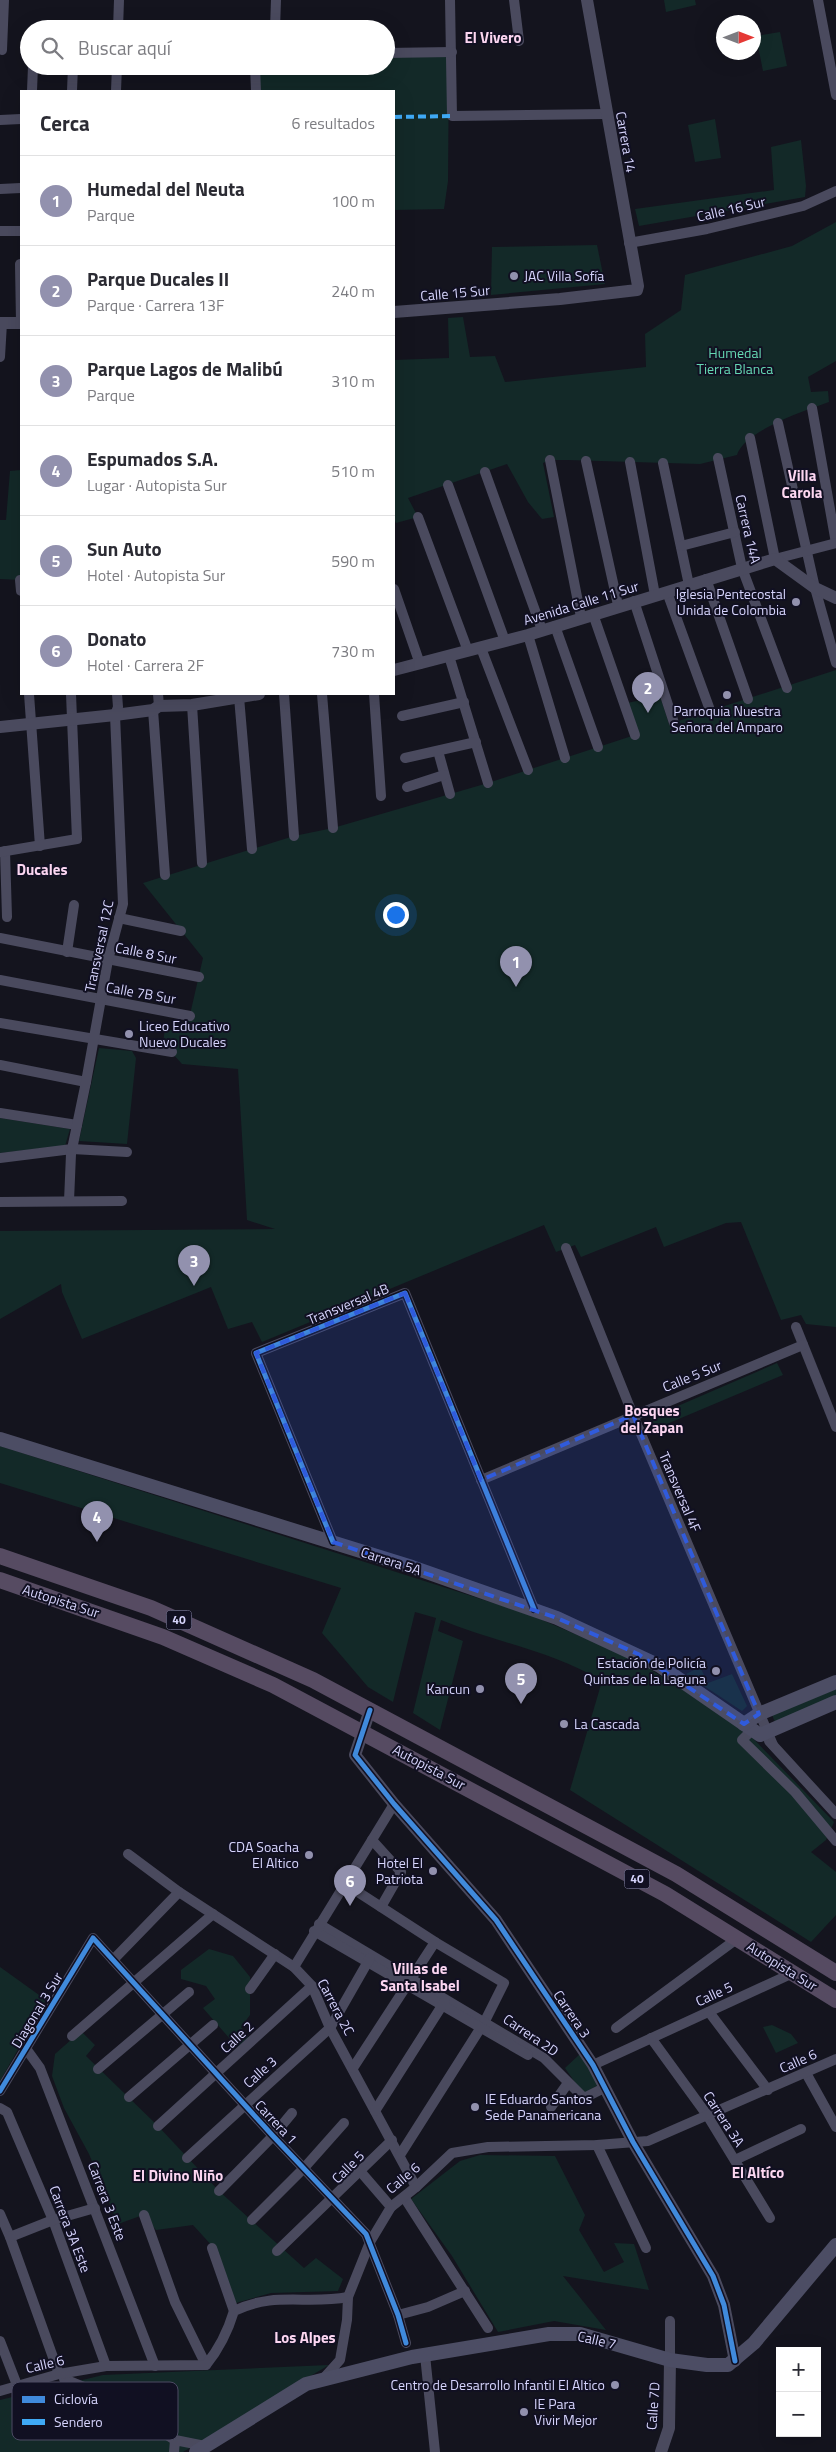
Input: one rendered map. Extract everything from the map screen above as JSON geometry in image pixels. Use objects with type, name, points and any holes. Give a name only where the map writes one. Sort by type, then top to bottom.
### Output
[{"type":"highway","name":"Autopista Sur","points":[[0,1556],[151,1608],[275,1662],[370,1710],[676,1874],[836,1973]]},
{"type":"highway","name":"Autopista Sur","points":[[0,1580],[98,1613],[207,1655],[273,1685],[363,1731],[665,1894],[836,2000]]},
{"type":"main road","name":"Carrera 5A","points":[[0,1438],[334,1542],[534,1609],[616,1644],[660,1666],[755,1730]]},
{"type":"main road","points":[[755,1730],[759,1714],[836,1682]]},
{"type":"main road","points":[[755,1730],[836,1702]]},
{"type":"main road","points":[[735,2361],[754,2343],[836,2245]]},
{"type":"main road","name":"Calle 7","points":[[200,2449],[306,2384],[425,2355],[549,2334],[580,2334],[670,2360],[722,2366],[735,2361]]},
{"type":"street","points":[[2,50],[4,0]]},
{"type":"street","points":[[118,20],[119,0]]},
{"type":"street","points":[[275,20],[276,0]]},
{"type":"street","points":[[450,0],[452,116],[606,114]]},
{"type":"street","points":[[514,0],[519,41]]},
{"type":"street","name":"Carrera 14","points":[[587,0],[638,286],[637,290]]},
{"type":"street","points":[[818,0],[836,95]]},
{"type":"street","points":[[825,40],[836,37]]},
{"type":"street","points":[[395,53],[452,52]]},
{"type":"street","points":[[32,90],[33,75]]},
{"type":"street","points":[[72,75],[72,90]]},
{"type":"street","points":[[116,90],[117,75]]},
{"type":"street","points":[[255,75],[256,90]]},
{"type":"street","points":[[0,120],[20,119]]},
{"type":"street","points":[[0,189],[20,188]]},
{"type":"street","name":"Calle 16 Sur","points":[[629,243],[707,229],[803,206],[836,191]]},
{"type":"street","points":[[0,231],[20,231]]},
{"type":"street","name":"Calle 15 Sur","points":[[395,312],[560,299],[637,290]]},
{"type":"street","points":[[0,356],[1,323],[20,323]]},
{"type":"street","points":[[775,559],[836,543],[812,408]]},
{"type":"street","points":[[778,424],[815,588],[836,663]]},
{"type":"street","points":[[750,438],[775,559],[815,588],[836,598]]},
{"type":"street","name":"Carrera 14A","points":[[718,458],[742,568],[787,688]]},
{"type":"street","points":[[550,460],[587,616],[635,735]]},
{"type":"street","points":[[586,461],[618,606]]},
{"type":"street","points":[[630,462],[661,594],[710,710]]},
{"type":"street","points":[[663,463],[689,585]]},
{"type":"street","points":[[485,472],[542,630]]},
{"type":"street","points":[[448,485],[506,641]]},
{"type":"street","points":[[418,517],[468,651]]},
{"type":"street","points":[[681,546],[735,532]]},
{"type":"street","name":"Avenida Calle 11 Sur","points":[[395,670],[528,635],[775,559]]},
{"type":"street","points":[[706,579],[748,700]]},
{"type":"street","points":[[395,592],[420,664]]},
{"type":"street","points":[[634,601],[674,723]]},
{"type":"street","points":[[556,626],[598,747]]},
{"type":"street","points":[[528,635],[565,758]]},
{"type":"street","points":[[481,648],[528,770]]},
{"type":"street","points":[[449,656],[488,783]]},
{"type":"street","points":[[29,695],[40,846]]},
{"type":"street","points":[[6,917],[2,852],[76,839],[71,695]]},
{"type":"street","name":"Transversal 12C","points":[[69,1202],[72,1149],[108,960],[123,904],[124,884],[115,715],[118,707],[116,695]]},
{"type":"street","points":[[0,727],[115,715],[157,703],[192,705],[205,698],[249,695],[252,849]]},
{"type":"street","points":[[284,695],[294,836]]},
{"type":"street","points":[[322,695],[333,828]]},
{"type":"street","points":[[374,695],[381,796]]},
{"type":"street","points":[[402,716],[464,702]]},
{"type":"street","points":[[157,703],[165,875]]},
{"type":"street","points":[[192,705],[202,863]]},
{"type":"street","points":[[405,758],[476,742]]},
{"type":"street","points":[[438,751],[450,794]]},
{"type":"street","points":[[407,787],[444,775]]},
{"type":"street","points":[[66,952],[74,905]]},
{"type":"street","points":[[120,918],[181,931]]},
{"type":"street","name":"Calle 8 Sur","points":[[0,938],[199,977]]},
{"type":"street","name":"Calle 7B Sur","points":[[0,980],[190,1016]]},
{"type":"street","points":[[0,1023],[172,1052]]},
{"type":"street","points":[[0,1065],[86,1082]]},
{"type":"street","points":[[0,1113],[77,1125]]},
{"type":"street","points":[[0,1158],[72,1149],[127,1152]]},
{"type":"street","points":[[0,1202],[122,1201]]},
{"type":"street","name":"Transversal 4F","points":[[566,1248],[633,1415],[759,1714]]},
{"type":"street","name":"Transversal 4B","points":[[334,1542],[284,1425],[256,1353],[405,1293],[534,1609]]},
{"type":"street","points":[[796,1327],[836,1427]]},
{"type":"street","name":"Calle 5 Sur","points":[[481,1480],[802,1345]]},
{"type":"street","name":"Carrera 3","points":[[370,1710],[355,1755],[394,1804],[496,1920],[593,2065],[633,2142],[713,2276],[724,2305],[735,2361]]},
{"type":"street","points":[[836,1814],[773,1745],[755,1730],[742,1740],[795,1792],[836,1841]]},
{"type":"street","points":[[294,1967],[394,1804]]},
{"type":"street","points":[[372,1840],[401,1872],[381,1907]]},
{"type":"street","name":"Carrera 2C","points":[[128,1854],[179,1892],[294,1967],[312,1986],[330,2028],[416,2187]]},
{"type":"street","points":[[344,1883],[504,1984],[482,2024],[400,2155]]},
{"type":"street","points":[[113,1960],[179,1892]]},
{"type":"street","points":[[72,2036],[213,1914]]},
{"type":"street","name":"Carrera 2D","points":[[317,1928],[369,1960],[482,2024],[560,2073],[568,2083]]},
{"type":"street","name":"Carrera 1","points":[[93,1938],[216,2075],[366,2234],[398,2315],[406,2343]]},
{"type":"street","name":"Diagonal 3 Sur","points":[[0,2092],[93,1938]]},
{"type":"street","points":[[616,2028],[738,1938]]},
{"type":"street","points":[[353,2068],[435,1942]]},
{"type":"street","points":[[250,1989],[275,1954]]},
{"type":"street","name":"Calle 3","points":[[187,2158],[330,2028],[369,1960]]},
{"type":"street","name":"Calle 5","points":[[593,2065],[792,1973]]},
{"type":"street","name":"Calle 2","points":[[158,2126],[312,1986]]},
{"type":"street","points":[[98,2070],[189,1992]]},
{"type":"street","points":[[375,2111],[444,2003]]},
{"type":"street","points":[[709,2012],[768,2090]]},
{"type":"street","points":[[129,2097],[188,2044],[213,2025]]},
{"type":"street","name":"Carrera 3A","points":[[651,2038],[707,2115],[770,2218]]},
{"type":"street","name":"Carrera 3 Este","points":[[27,2050],[40,2068],[155,2366]]},
{"type":"street","name":"Calle 6","points":[[321,2380],[340,2360],[347,2320],[348,2297],[370,2242],[391,2207],[416,2187],[452,2153],[488,2147],[597,2145],[648,2141],[836,2060]]},
{"type":"street","points":[[806,2073],[836,2127]]},
{"type":"street","points":[[551,2107],[568,2083],[584,2098],[604,2088]]},
{"type":"street","name":"Carrera 3A Este","points":[[0,2108],[6,2112],[53,2220],[106,2366]]},
{"type":"street","points":[[219,2191],[273,2136],[292,2113]]},
{"type":"street","points":[[252,2220],[304,2168],[344,2123]]},
{"type":"street","points":[[735,2160],[802,2129]]},
{"type":"street","name":"Calle 5","points":[[277,2251],[392,2140]]},
{"type":"street","points":[[597,2145],[646,2248]]},
{"type":"street","points":[[360,2171],[391,2207]]},
{"type":"street","points":[[404,2197],[488,2328]]},
{"type":"street","points":[[10,2237],[53,2220],[95,2208]]},
{"type":"street","points":[[144,2215],[175,2302],[206,2365]]},
{"type":"street","points":[[1,2218],[10,2237],[61,2377],[73,2382]]},
{"type":"street","points":[[212,2248],[234,2311]]},
{"type":"street","points":[[398,2315],[428,2307],[464,2291]]},
{"type":"street","points":[[206,2365],[220,2344],[234,2311],[272,2298],[327,2301],[348,2297]]},
{"type":"street","points":[[670,2321],[670,2360]]},
{"type":"street","points":[[0,2341],[17,2382]]},
{"type":"street","points":[[425,2355],[435,2452]]},
{"type":"street","name":"Calle 7D","points":[[660,2452],[669,2428],[670,2360]]},
{"type":"street","name":"Calle 6","points":[[34,2382],[106,2366],[206,2365]]},
{"type":"street","name":"Calle 6","points":[[0,2391],[12,2387]]},
{"type":"street","points":[[174,2452],[175,2440],[200,2449]]},
{"type":"highlighted area","points":[[405,1293],[481,1480],[633,1415],[759,1714],[744,1724],[638,1654],[557,1618],[333,1542],[256,1353]]},
{"type":"green space","points":[[664,0],[695,0],[696,5],[666,12]]},
{"type":"green space","points":[[780,32],[787,66],[763,71],[761,60],[761,35]]},
{"type":"green space","points":[[395,55],[449,55],[448,181],[444,209],[395,210],[395,90],[256,90],[255,75],[395,75]]},
{"type":"green space","points":[[715,119],[721,158],[695,162],[688,125]]},
{"type":"green space","points":[[801,140],[806,186],[805,197],[639,226],[635,209],[774,190],[771,147]]},
{"type":"green space","name":"Humedal Tierra Blanca","points":[[836,222],[836,361],[808,377],[811,392],[828,391],[829,402],[777,422],[763,430],[742,446],[737,455],[700,464],[550,460],[543,463],[554,517],[542,519],[528,502],[507,464],[408,498],[418,517],[396,523],[395,360],[449,358],[448,318],[463,317],[470,357],[495,356],[505,382],[646,367],[645,334],[681,310],[685,275],[792,246]]},
{"type":"green space","points":[[597,245],[605,284],[491,295],[492,247]]},
{"type":"green space","points":[[20,470],[20,580],[0,579],[0,520],[6,520],[10,471]]},
{"type":"green space","points":[[836,670],[836,1327],[806,1324],[801,1315],[781,1320],[741,1222],[726,1223],[664,1247],[656,1227],[581,1257],[575,1245],[556,1252],[544,1225],[262,1342],[252,1322],[228,1329],[211,1287],[82,1339],[62,1292],[61,1284],[0,1319],[0,1231],[275,1229],[247,1220],[238,1069],[182,1064],[163,1043],[165,1029],[186,1032],[203,958],[143,883],[294,836],[333,828],[488,783],[635,735],[627,703],[660,696],[669,724]]},
{"type":"green space","points":[[99,1048],[132,1051],[136,1058],[127,1144],[79,1141]]},
{"type":"green space","points":[[0,1118],[70,1129],[65,1146],[0,1153]]},
{"type":"green space","points":[[777,1363],[783,1375],[655,1429],[650,1418]]},
{"type":"green space","points":[[0,1446],[528,1614],[634,1659],[743,1728],[834,1822],[826,1840],[811,1852],[836,1872],[836,1915],[811,1942],[570,1790],[602,1681],[544,1654],[441,1620],[438,1631],[463,1641],[440,1730],[413,1713],[436,1618],[415,1612],[393,1702],[368,1687],[322,1633],[341,1588],[0,1483]]},
{"type":"green space","points":[[700,1667],[708,1683],[732,1674],[747,1706],[742,1711],[686,1674]]},
{"type":"green space","points":[[836,1689],[836,1697],[775,1722],[772,1715]]},
{"type":"green space","points":[[209,1949],[233,1956],[250,1977],[250,2015],[241,2027],[249,2038],[237,2047],[203,2008],[215,1999],[206,1986],[181,1979],[181,1970]]},
{"type":"green space","points":[[0,1967],[46,2000],[0,2081]]},
{"type":"green space","points":[[772,2025],[791,2034],[798,2043],[776,2053],[763,2027]]},
{"type":"green space","points":[[81,2031],[95,2045],[86,2056],[158,2126],[219,2191],[304,2268],[316,2258],[343,2279],[338,2291],[271,2293],[236,2303],[214,2248],[193,2225],[156,2230],[143,2215],[118,2224],[89,2154],[64,2108],[52,2076],[55,2054]]},
{"type":"green space","points":[[580,2054],[598,2085],[583,2094],[565,2068]]},
{"type":"green space","points":[[480,2155],[555,2156],[585,2215],[579,2230],[604,2272],[624,2262],[614,2243],[634,2244],[649,2290],[563,2276],[606,2330],[554,2321],[498,2332],[452,2256],[411,2199],[460,2161]]},
{"type":"green space","points":[[329,2365],[183,2452],[0,2452],[0,2400],[12,2397],[12,2440],[178,2440],[178,2382],[74,2382],[103,2375]]},
{"type":"marked path","points":[[395,117],[452,116]]},
{"type":"cycle path","points":[[333,1542],[256,1353],[405,1293],[534,1609]]},
{"type":"cycle path","points":[[370,1710],[355,1755],[394,1804],[496,1920],[593,2065],[633,2142],[713,2276],[724,2305],[735,2361]]},
{"type":"cycle path","points":[[0,2091],[93,1938],[273,2136],[366,2234],[398,2315],[406,2343]]},
{"type":"place","name":"JAC Villa Sofía","points":[[514,276]]},
{"type":"place","name":"Iglesia Pentecostal Unida de Colombia","points":[[796,602]]},
{"type":"place","name":"Parroquia Nuestra Señora del Amparo","points":[[727,695]]},
{"type":"place","name":"Parque Ducales II","points":[[648,713]]},
{"type":"place","name":"Humedal del Neuta","points":[[516,987]]},
{"type":"place","name":"Liceo Educativo Nuevo Ducales","points":[[129,1034]]},
{"type":"place","name":"Parque Lagos de Malibú","points":[[194,1286]]},
{"type":"place","name":"Espumados S.A.","points":[[97,1542]]},
{"type":"place","name":"Estación de Policía Quintas de la Laguna","points":[[716,1671]]},
{"type":"place","name":"Kancun","points":[[480,1689]]},
{"type":"place","name":"Sun Auto","points":[[521,1704]]},
{"type":"place","name":"La Cascada","points":[[564,1724]]},
{"type":"place","name":"CDA Soacha El Altico","points":[[309,1855]]},
{"type":"place","name":"Hotel El Patriota","points":[[433,1871]]},
{"type":"place","name":"Donato","points":[[350,1906]]},
{"type":"place","name":"IE Eduardo Santos Sede Panamericana","points":[[475,2107]]},
{"type":"place","name":"Centro de Desarrollo Infantil El Altico","points":[[615,2385]]},
{"type":"place","name":"IE Para Vivir Mejor","points":[[524,2412]]},
{"type":"district","name":"El Vivero","points":[[493,38]]},
{"type":"district","name":"Villa Carola","points":[[802,484]]},
{"type":"district","name":"Ducales","points":[[42,870]]},
{"type":"district","name":"Bosques del Zapan","points":[[652,1420]]},
{"type":"district","name":"Villas de Santa Isabel","points":[[420,1978]]},
{"type":"district","name":"El Altíco","points":[[758,2173]]},
{"type":"district","name":"El Divino Niño","points":[[178,2176]]},
{"type":"district","name":"Los Alpes","points":[[305,2338]]}]
